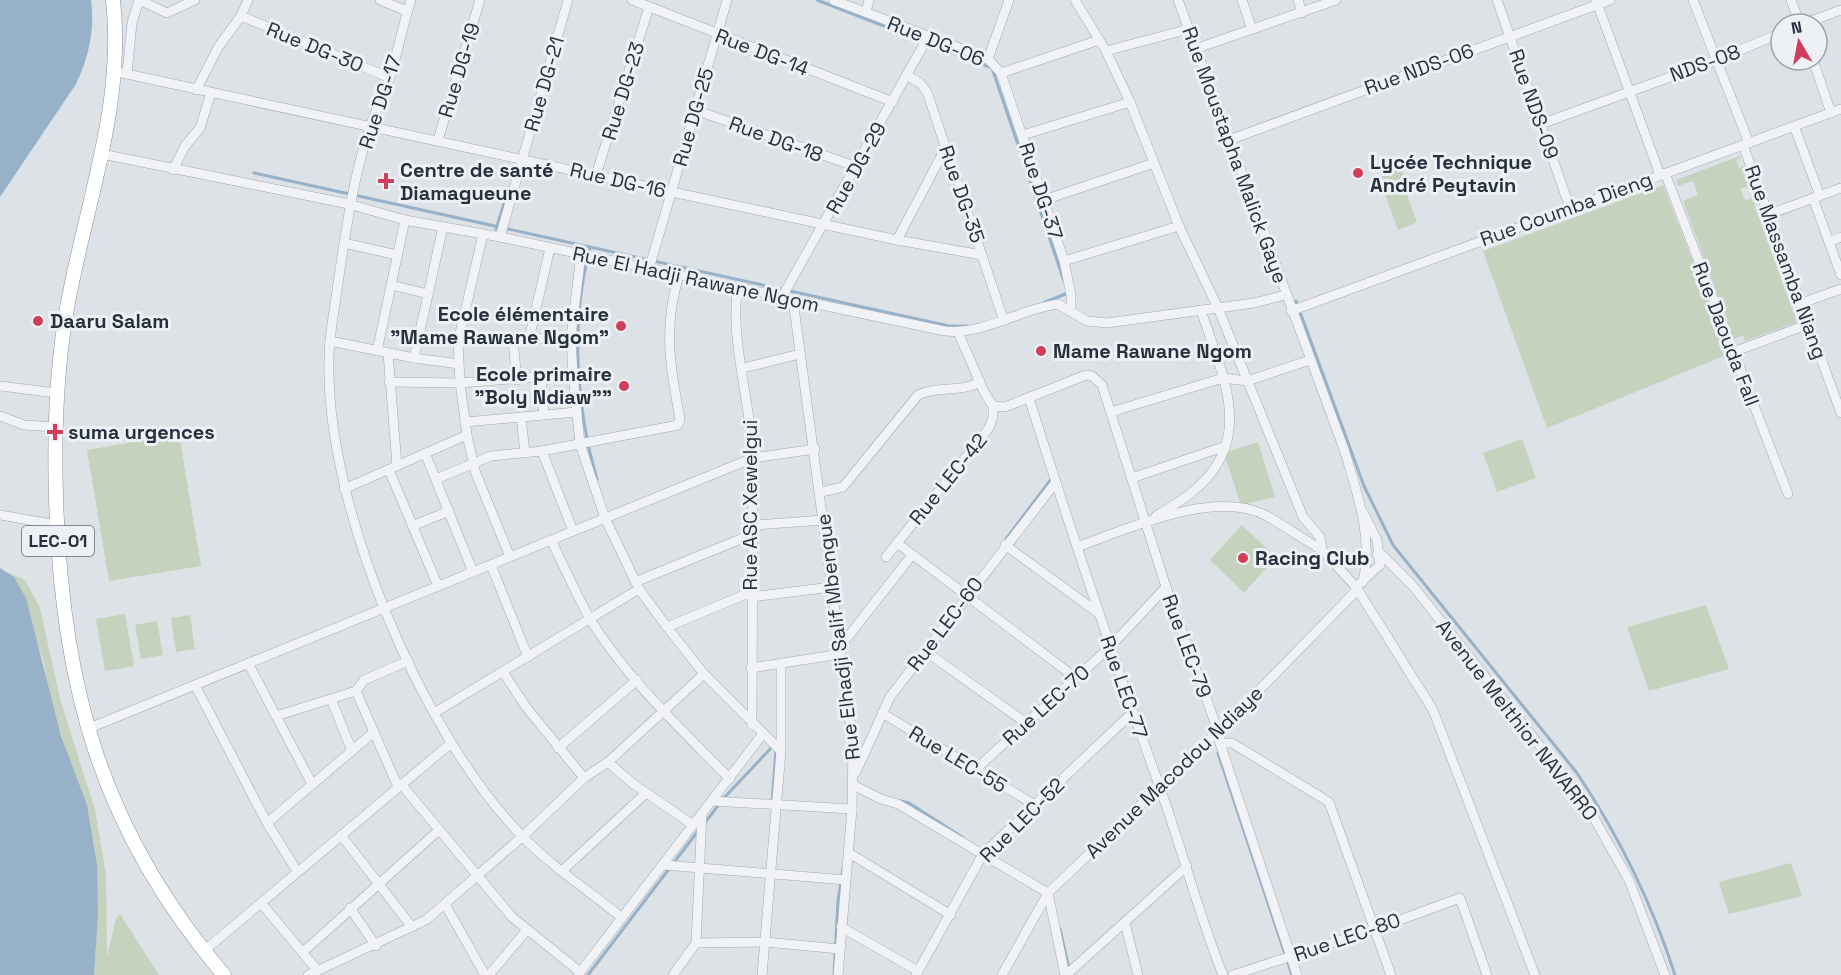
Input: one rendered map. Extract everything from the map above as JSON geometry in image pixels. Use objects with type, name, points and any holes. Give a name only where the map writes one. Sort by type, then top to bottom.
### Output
[{"type":"highway","points":[[113,2],[120,72]]},
{"type":"highway","name":"LEC-01","points":[[120,72],[67,308],[56,393],[57,525],[69,655],[87,729],[118,814],[166,900],[224,975]]},
{"type":"street","points":[[120,72],[139,0],[168,13],[195,0]]},
{"type":"street","points":[[196,90],[219,46],[241,16],[248,0]]},
{"type":"street","points":[[380,0],[407,11]]},
{"type":"street","name":"Rue DG-17","points":[[411,0],[390,78],[370,128],[349,204],[330,341],[328,380],[332,423],[345,489],[385,608],[434,713],[467,771],[522,837],[621,917]]},
{"type":"street","name":"Rue DG-19","points":[[438,140],[480,0]]},
{"type":"street","name":"Rue DG-21","points":[[500,237],[568,0]]},
{"type":"street","name":"Rue DG-14","points":[[632,0],[893,102]]},
{"type":"street","name":"Rue DG-25","points":[[649,269],[727,0]]},
{"type":"street","name":"Rue DG-06","points":[[833,0],[988,59],[1001,73]]},
{"type":"street","points":[[866,12],[869,0]]},
{"type":"street","points":[[988,59],[1009,0]]},
{"type":"street","points":[[1075,0],[1106,51],[1130,102],[1179,226],[1218,308],[1303,517],[1320,537],[1322,550]]},
{"type":"street","name":"Rue Moustapha Malick Gaye","points":[[1178,0],[1285,295],[1345,452],[1363,512]]},
{"type":"street","points":[[1242,0],[1252,29]]},
{"type":"street","points":[[1298,0],[1302,13]]},
{"type":"street","points":[[1196,48],[1336,0]]},
{"type":"street","name":"Rue NDS-09","points":[[1497,0],[1570,208]]},
{"type":"street","name":"Rue NDS-06","points":[[1229,140],[1597,2],[1610,0]]},
{"type":"street","name":"Rue Massamba Niang","points":[[1693,0],[1717,60],[1841,413]]},
{"type":"street","name":"Rue Daouda Fall","points":[[1597,2],[1629,90],[1788,494]]},
{"type":"street","name":"Rue DG-23","points":[[596,176],[649,7]]},
{"type":"street","name":"Rue DG-30","points":[[241,16],[390,78]]},
{"type":"street","points":[[1106,51],[1189,29]]},
{"type":"street","name":"Rue DG-29","points":[[783,297],[928,37]]},
{"type":"street","name":"NDS-08","points":[[1541,124],[1629,90],[1717,60],[1769,38]]},
{"type":"street","points":[[1001,73],[1099,40]]},
{"type":"street","name":"Rue DG-16","points":[[120,72],[370,128],[438,140],[897,240],[982,255]]},
{"type":"street","points":[[1817,72],[1831,112]]},
{"type":"street","name":"Rue DG-37","points":[[1001,73],[1064,261],[1071,295],[1071,310]]},
{"type":"street","name":"Rue DG-35","points":[[908,76],[920,82],[927,92],[1004,321]]},
{"type":"street","points":[[173,170],[185,147],[200,128],[211,93]]},
{"type":"street","points":[[1023,135],[1130,102]]},
{"type":"street","name":"Rue Coumba Dieng","points":[[1292,311],[1841,109]]},
{"type":"street","name":"Rue DG-18","points":[[695,110],[856,167]]},
{"type":"street","points":[[1794,126],[1841,275]]},
{"type":"street","points":[[897,240],[946,147]]},
{"type":"street","name":"Rue El Hadji Rawane Ngom","points":[[102,154],[349,204],[405,220],[500,237],[793,300],[958,332],[1004,321],[1047,306],[1064,306],[1087,321],[1107,323],[1218,308],[1285,295]]},
{"type":"street","points":[[1044,200],[1154,162]]},
{"type":"street","points":[[1770,214],[1841,188]]},
{"type":"street","points":[[376,351],[405,220]]},
{"type":"street","points":[[1064,261],[1179,226]]},
{"type":"street","points":[[414,358],[443,227]]},
{"type":"street","points":[[483,234],[458,342],[460,382],[472,463],[510,557]]},
{"type":"street","points":[[1829,242],[1841,237]]},
{"type":"street","points":[[344,243],[397,255]]},
{"type":"street","points":[[529,339],[550,248]]},
{"type":"street","points":[[581,254],[571,337],[576,412],[580,444],[604,518],[637,586],[666,627],[704,674],[752,725],[781,751]]},
{"type":"street","points":[[436,479],[491,456],[542,451],[678,425],[680,419],[668,345],[672,295],[679,275]]},
{"type":"street","points":[[391,285],[428,294]]},
{"type":"street","name":"Rue ASC Xewelgui","points":[[738,287],[735,316],[751,420],[753,458],[752,725]]},
{"type":"street","points":[[1802,303],[1840,292]]},
{"type":"street","name":"Rue Elhadji Salif Mbengue","points":[[793,300],[853,744],[852,809],[838,975]]},
{"type":"street","points":[[1146,522],[1191,493],[1215,467],[1226,446],[1231,411],[1201,310]]},
{"type":"street","points":[[1732,352],[1809,324]]},
{"type":"street","points":[[958,332],[993,406],[1005,407],[1029,398]]},
{"type":"street","points":[[458,342],[571,337]]},
{"type":"street","points":[[330,341],[414,358],[459,364]]},
{"type":"street","points":[[513,341],[517,380]]},
{"type":"street","points":[[388,353],[393,468],[412,526],[438,586]]},
{"type":"street","points":[[743,368],[800,354]]},
{"type":"street","points":[[1112,412],[1223,378],[1247,381],[1310,360]]},
{"type":"street","points":[[389,382],[517,380],[573,374]]},
{"type":"street","name":"Rue LEC-79","points":[[1029,398],[1086,375],[1092,376],[1102,385],[1166,587],[1218,731],[1220,744],[1297,975]]},
{"type":"street","points":[[541,378],[544,415]]},
{"type":"street","points":[[820,492],[843,487],[918,395],[930,389],[967,388],[980,382]]},
{"type":"street","points":[[0,386],[56,393]]},
{"type":"street","name":"Rue LEC-77","points":[[1029,398],[1097,612],[1160,786],[1207,936],[1223,975]]},
{"type":"street","name":"Rue LEC-42","points":[[886,557],[988,428],[993,417],[993,406]]},
{"type":"street","points":[[465,422],[576,412]]},
{"type":"street","points":[[0,416],[24,425],[55,427]]},
{"type":"street","points":[[521,417],[525,453]]},
{"type":"street","points":[[345,489],[467,435]]},
{"type":"street","points":[[1131,478],[1226,446]]},
{"type":"street","points":[[87,729],[753,458],[814,449]]},
{"type":"street","points":[[542,451],[573,531]]},
{"type":"street","points":[[425,453],[473,572]]},
{"type":"street","name":"Rue LEC-60","points":[[853,781],[882,712],[1005,545],[1056,482]]},
{"type":"street","points":[[1077,547],[1146,522],[1201,508],[1246,510],[1267,516],[1322,550],[1360,584],[1436,717],[1535,975]]},
{"type":"street","points":[[412,526],[449,511]]},
{"type":"street","points":[[1363,512],[1374,531],[1381,554],[1380,565]]},
{"type":"street","points":[[1360,584],[1368,557],[1363,512]]},
{"type":"street","points":[[0,515],[57,525]]},
{"type":"street","points":[[434,713],[591,619],[637,586],[754,530],[824,520]]},
{"type":"street","points":[[551,540],[591,619],[637,680],[730,779]]},
{"type":"street","points":[[897,543],[1076,678]]},
{"type":"street","points":[[1005,545],[1097,612]]},
{"type":"street","points":[[1368,557],[1381,554]]},
{"type":"street","name":"Avenue Melthior NAVARRO","points":[[1381,554],[1399,571],[1586,804],[1629,880],[1665,975]]},
{"type":"street","name":"Rue LEC-42","points":[[840,651],[912,555]]},
{"type":"street","points":[[1368,557],[1380,565],[1399,571]]},
{"type":"street","points":[[491,564],[528,657]]},
{"type":"street","name":"Avenue Macodou Ndiaye","points":[[1002,975],[1048,893],[1218,731],[1380,565]]},
{"type":"street","points":[[666,627],[751,595],[832,587]]},
{"type":"street","name":"Rue LEC-70","points":[[975,769],[1110,647],[1166,587]]},
{"type":"street","points":[[751,668],[840,651]]},
{"type":"street","points":[[925,651],[1026,723]]},
{"type":"street","points":[[276,716],[356,692],[364,680],[408,661]]},
{"type":"street","points":[[248,663],[312,784]]},
{"type":"street","points":[[762,975],[781,751],[781,663]]},
{"type":"street","points":[[502,672],[558,748],[584,778]]},
{"type":"street","points":[[308,975],[376,946],[446,906],[584,778],[608,762],[704,674]]},
{"type":"street","points":[[558,748],[637,680]]},
{"type":"street","points":[[195,685],[267,823],[297,871]]},
{"type":"street","points":[[356,692],[400,786],[526,931],[579,973],[762,735]]},
{"type":"street","points":[[331,699],[352,751]]},
{"type":"street","name":"Rue LEC-55","points":[[882,712],[1035,805]]},
{"type":"street","name":"Rue LEC-52","points":[[917,973],[983,854],[1132,713]]},
{"type":"street","points":[[267,823],[374,732]]},
{"type":"street","points":[[1220,744],[1232,743],[1329,802],[1391,975]]},
{"type":"street","points":[[204,951],[450,744]]},
{"type":"street","points":[[608,762],[646,793],[693,825]]},
{"type":"street","points":[[853,781],[880,799],[898,804],[1048,893],[1065,975],[1186,866]]},
{"type":"street","points":[[563,870],[646,793]]},
{"type":"street","points":[[712,801],[852,809]]},
{"type":"street","points":[[673,975],[696,943],[702,814]]},
{"type":"street","points":[[303,952],[439,830]]},
{"type":"street","points":[[341,835],[412,927]]},
{"type":"street","points":[[849,853],[951,915]]},
{"type":"street","points":[[664,865],[846,880]]},
{"type":"street","name":"Rue LEC-80","points":[[1233,975],[1375,929],[1460,898],[1484,974]]},
{"type":"street","points":[[261,903],[318,971]]},
{"type":"street","points":[[446,906],[485,975]]},
{"type":"street","points":[[350,908],[376,946]]},
{"type":"street","points":[[1125,923],[1138,975]]},
{"type":"street","points":[[841,927],[917,973]]},
{"type":"street","points":[[489,975],[526,931]]},
{"type":"street","points":[[696,943],[765,942],[840,949]]},
{"type":"green space","points":[[1740,156],[1741,158],[1736,160],[1739,168],[1744,166],[1751,185],[1740,189],[1745,200],[1752,198],[1797,322],[1745,341],[1743,335],[1734,339],[1683,201],[1698,195],[1693,181],[1678,186],[1676,180]]},
{"type":"green space","points":[[1401,167],[1407,185],[1404,187],[1417,222],[1398,230],[1385,194],[1390,192],[1380,195],[1373,177]]},
{"type":"green space","points":[[1663,185],[1729,354],[1547,428],[1483,251]]},
{"type":"green space","points":[[179,434],[201,566],[109,581],[87,450]]},
{"type":"green space","points":[[1522,439],[1536,478],[1497,492],[1483,453]]},
{"type":"green space","points":[[1258,442],[1275,497],[1241,505],[1224,453]]},
{"type":"green space","name":"Racing Club","points":[[1242,525],[1276,557],[1244,593],[1210,560]]},
{"type":"green space","points":[[5,571],[25,580],[40,608],[60,699],[95,810],[106,875],[107,957],[116,918],[120,914],[159,975],[94,975],[98,916],[94,844],[50,697],[43,659],[14,577]]},
{"type":"green space","points":[[1706,605],[1729,669],[1649,691],[1627,627]]},
{"type":"green space","points":[[125,614],[134,666],[105,671],[96,619]]},
{"type":"green space","points":[[190,615],[195,649],[176,652],[171,618]]},
{"type":"green space","points":[[157,621],[163,655],[141,659],[135,625]]},
{"type":"green space","points":[[1791,863],[1802,896],[1729,914],[1719,882]]},
{"type":"water","points":[[0,0],[91,0],[92,22],[88,53],[76,84],[0,197]]},
{"type":"water","points":[[0,568],[14,577],[26,598],[61,736],[87,805],[97,865],[98,916],[94,975],[0,975]]},
{"type":"waterway","points":[[817,0],[992,68],[1064,281]]},
{"type":"waterway","points":[[254,173],[949,326],[967,326]]},
{"type":"waterway","points":[[496,229],[509,188]]},
{"type":"waterway","points":[[590,248],[580,305],[578,364],[584,423],[597,480]]},
{"type":"waterway","points":[[1045,302],[1068,293]]},
{"type":"waterway","points":[[1296,301],[1364,486],[1393,545],[1577,773],[1607,821],[1633,871],[1656,922],[1675,975]]},
{"type":"waterway","points":[[1006,539],[1052,478]]},
{"type":"waterway","points":[[704,824],[723,799],[773,746]]},
{"type":"waterway","points":[[772,803],[776,749]]},
{"type":"waterway","points":[[1218,753],[1292,975]]},
{"type":"waterway","points":[[900,801],[909,803],[962,837]]},
{"type":"waterway","points":[[588,975],[698,831]]},
{"type":"waterway","points":[[834,975],[838,901],[843,868]]},
{"type":"waterway","points":[[1060,929],[1069,969]]},
{"type":"place","name":"Lycée Technique André Peytavin","points":[[1358,173]]},
{"type":"place","name":"Centre de santé Diamagueune","points":[[386,181]]},
{"type":"place","name":"Daaru Salam","points":[[38,321]]},
{"type":"place","name":"Ecole élémentaire \"Mame Rawane Ngom\"","points":[[621,326]]},
{"type":"place","name":"Mame Rawane Ngom","points":[[1041,351]]},
{"type":"place","name":"Ecole primaire \"Boly Ndiaw\"\"","points":[[624,386]]},
{"type":"place","name":"suma urgences","points":[[55,432]]},
{"type":"place","name":"Racing Club","points":[[1243,558]]}]
